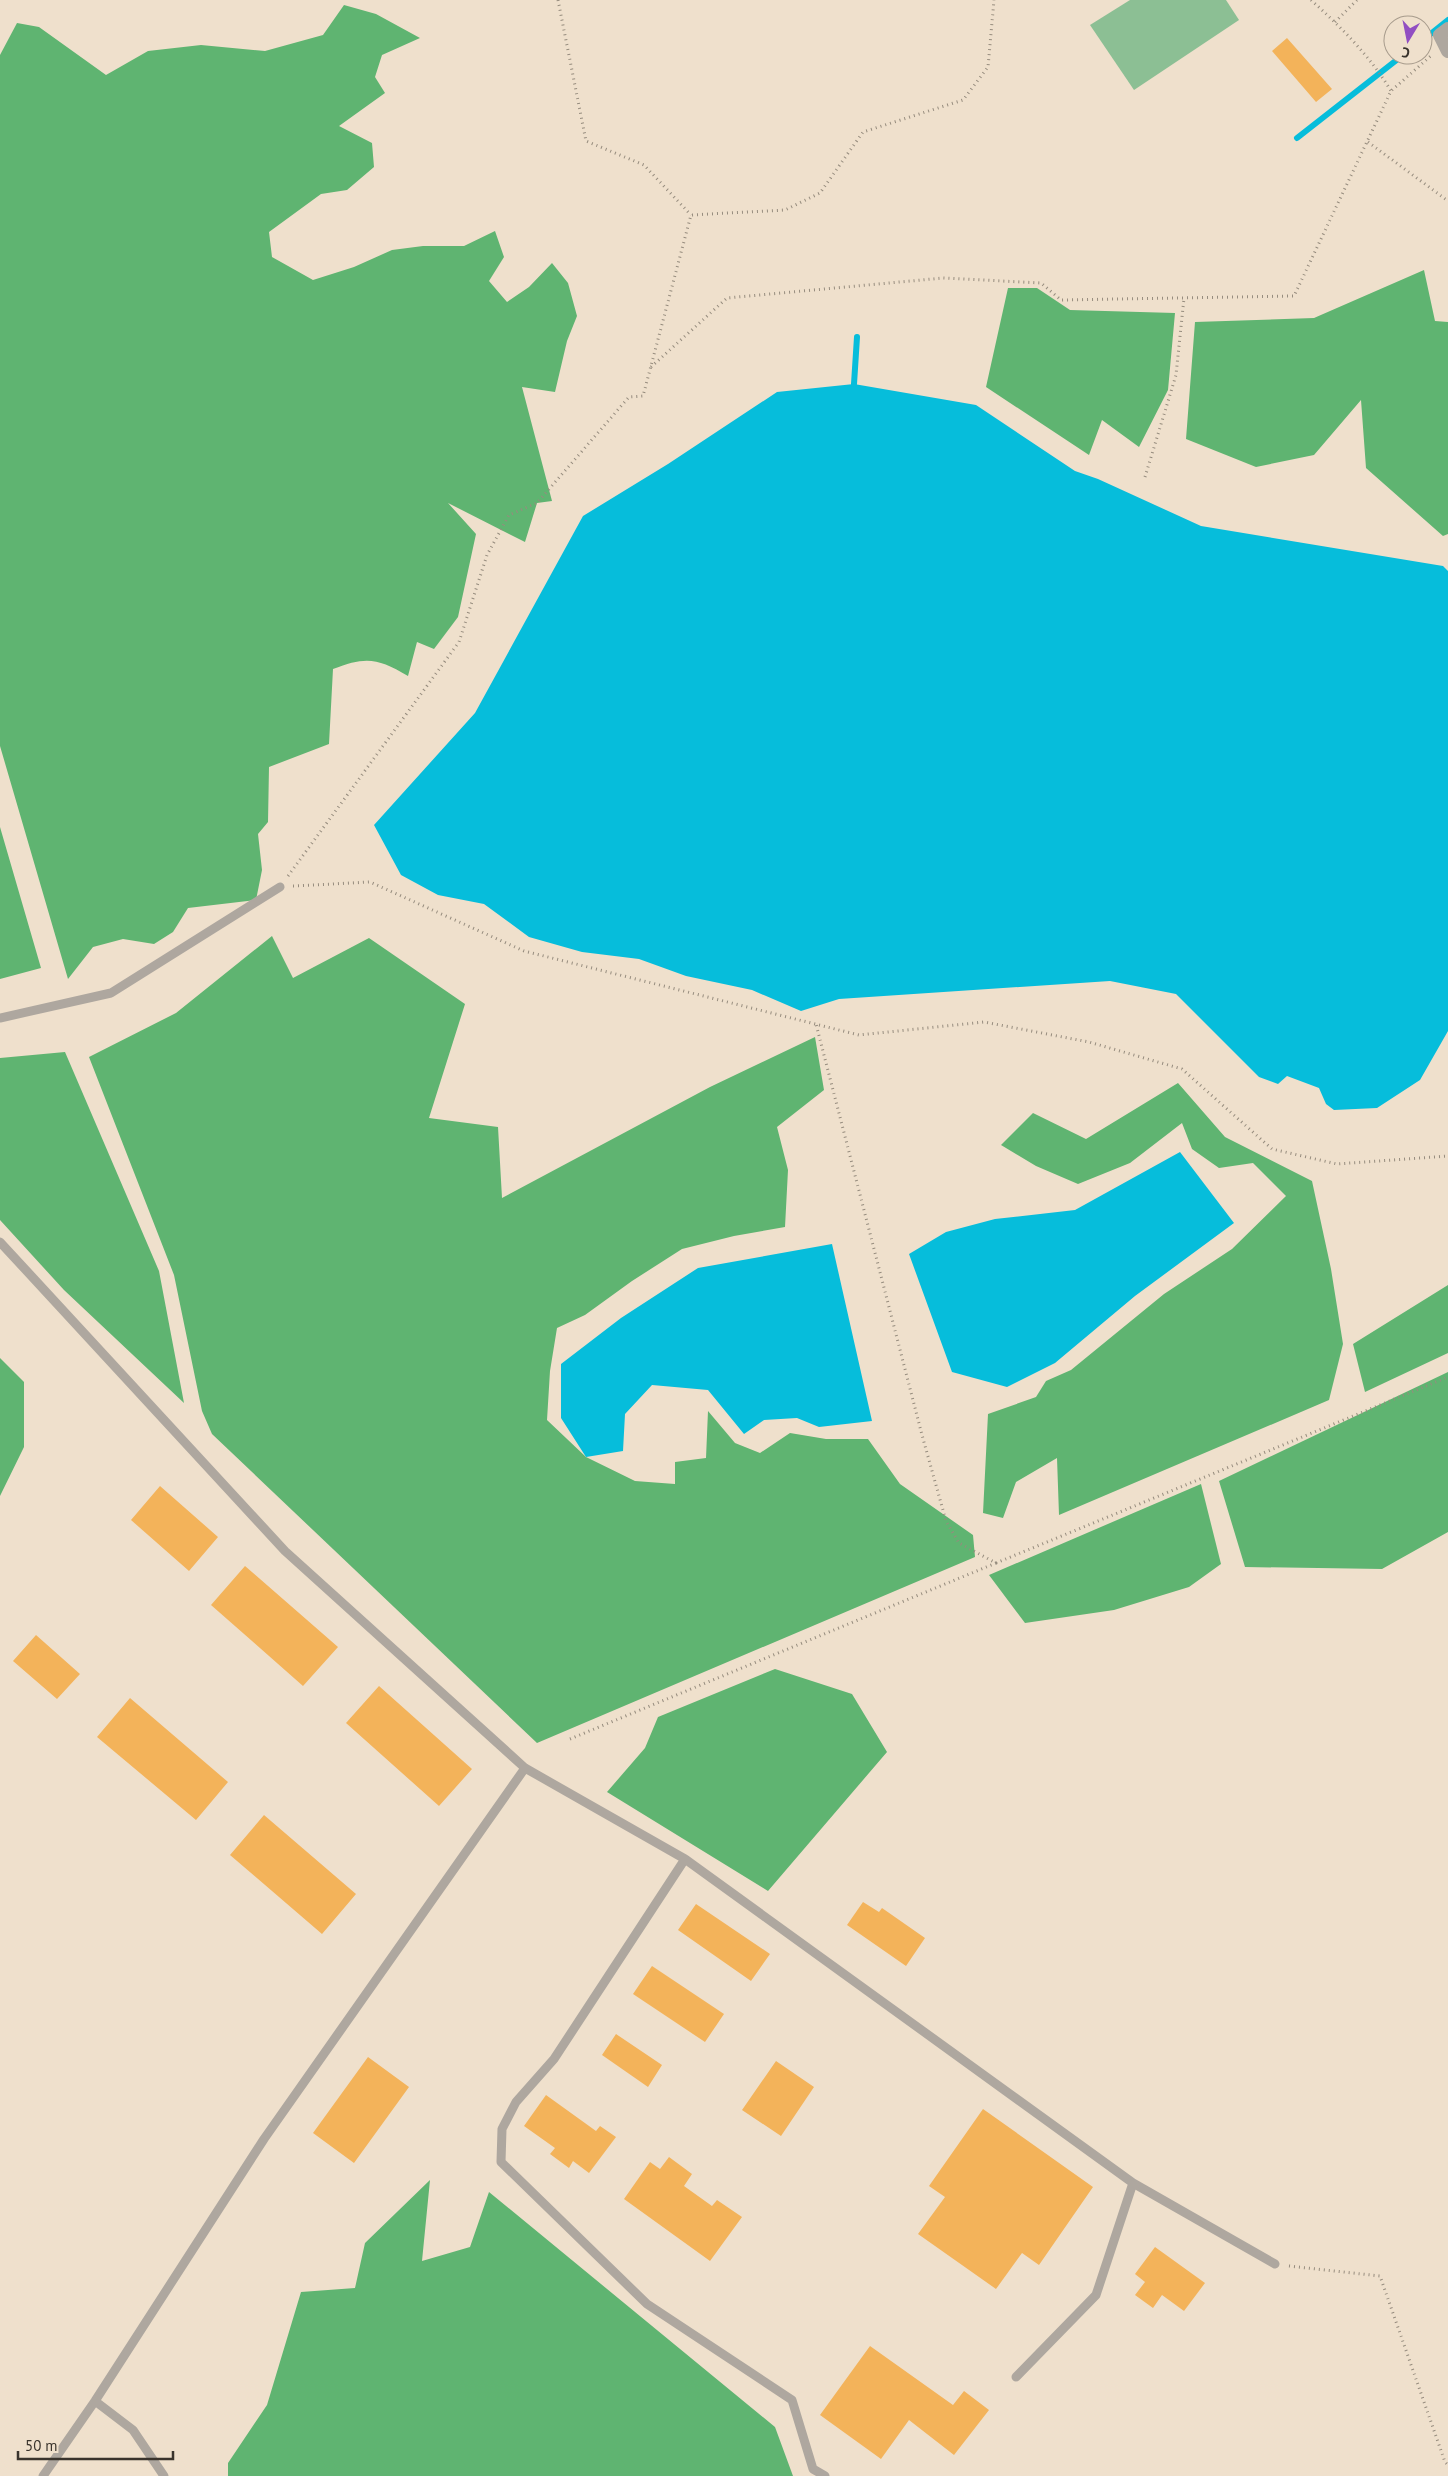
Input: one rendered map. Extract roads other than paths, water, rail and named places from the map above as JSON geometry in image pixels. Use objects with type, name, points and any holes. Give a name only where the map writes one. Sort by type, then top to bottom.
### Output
[{"type":"street","points":[[1446,48],[1440,35],[1448,29]]},
{"type":"lane","points":[[0,1018],[111,993],[280,887]]},
{"type":"lane","points":[[0,1242],[285,1551],[525,1768],[685,1859],[1133,2183],[1275,2264]]},
{"type":"lane","points":[[43,2476],[95,2401],[264,2139],[525,1768]]},
{"type":"lane","points":[[685,1859],[554,2060],[516,2102],[502,2129],[501,2162],[646,2304],[792,2400],[813,2469],[825,2476]]},
{"type":"lane","points":[[1016,2377],[1096,2295],[1133,2183]]},
{"type":"lane","points":[[95,2401],[133,2430],[164,2476]]},
{"type":"water","points":[[854,384],[976,405],[1075,471],[1098,479],[1201,526],[1443,566],[1448,571],[1448,1031],[1420,1080],[1377,1108],[1334,1110],[1326,1104],[1319,1088],[1287,1076],[1278,1084],[1259,1077],[1176,994],[1110,981],[839,999],[801,1011],[752,990],[686,976],[639,959],[582,952],[529,937],[484,904],[438,895],[401,875],[374,825],[475,713],[583,516],[668,464],[777,392]]},
{"type":"water","points":[[1180,1152],[1234,1223],[1135,1296],[1055,1363],[1007,1387],[952,1372],[909,1254],[946,1232],[995,1219],[1075,1210]]},
{"type":"water","points":[[832,1244],[872,1421],[819,1427],[797,1418],[764,1420],[744,1434],[708,1390],[652,1385],[625,1414],[623,1451],[586,1457],[561,1418],[561,1364],[621,1318],[698,1268]]},
{"type":"waterway","points":[[1433,32],[1448,20]]},
{"type":"waterway","points":[[1297,138],[1390,65]]},
{"type":"waterway","points":[[854,384],[857,337]]}]
